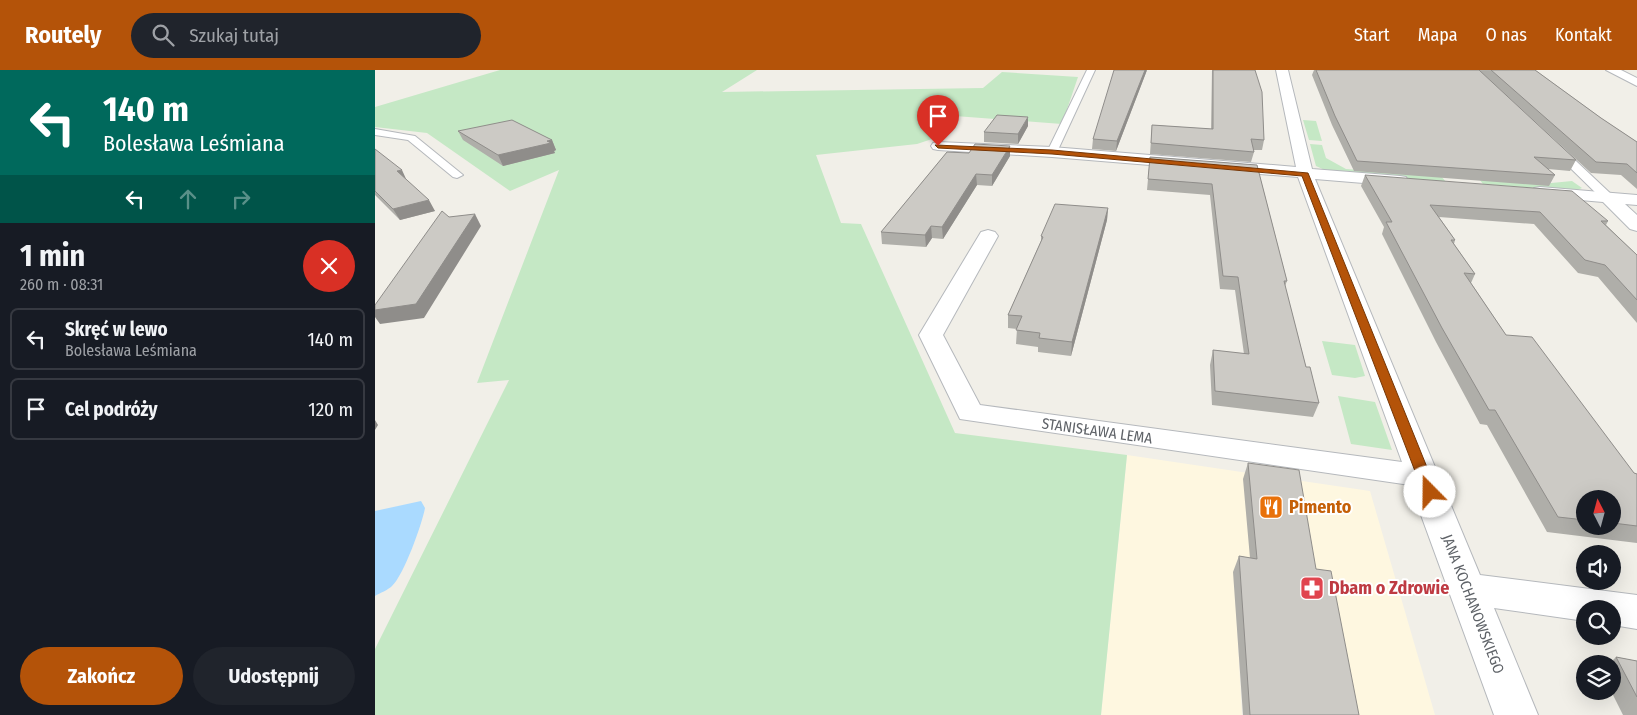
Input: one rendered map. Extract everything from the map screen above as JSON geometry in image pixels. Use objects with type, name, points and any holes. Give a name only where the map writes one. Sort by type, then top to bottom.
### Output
[{"type":"street","name":"JANA KOCHANOWSKIEGO","points":[[1282,70],[1305,174],[1516,715]]},
{"type":"street","points":[[1612,70],[1637,82]]},
{"type":"street","points":[[938,146],[1052,152],[1412,182]]},
{"type":"street","points":[[1519,190],[1637,200]]},
{"type":"street","points":[[1607,197],[1637,225]]},
{"type":"street","name":"STANISŁAWA LEMA","points":[[988,236],[931,335],[970,413],[1424,476]]},
{"type":"street","points":[[1468,589],[1637,612]]},
{"type":"lane","points":[[1052,152],[1091,70]]},
{"type":"lane","points":[[375,132],[411,138],[457,175]]},
{"type":"lane","points":[[1549,142],[1607,197]]},
{"type":"shaded area","points":[[1127,455],[1370,491],[1435,715],[1346,715],[1234,572],[1242,715],[1101,715]]},
{"type":"green space","points":[[500,70],[757,70],[722,92],[983,88],[1002,72],[1078,77],[1062,124],[955,116],[935,138],[917,144],[816,155],[841,223],[861,224],[955,433],[1127,455],[1101,715],[375,715],[375,649],[509,380],[477,383],[559,170],[510,191],[427,133],[375,127],[375,107]]},
{"type":"green space","points":[[1303,120],[1316,121],[1322,141],[1309,140]]},
{"type":"green space","points":[[1310,144],[1322,145],[1326,158],[1346,169],[1441,176],[1446,182],[1329,172],[1316,166]]},
{"type":"green space","points":[[1479,179],[1541,184],[1572,181],[1582,188],[1575,191],[1483,184]]},
{"type":"green space","points":[[1322,341],[1355,345],[1365,376],[1355,378],[1332,375]]},
{"type":"green space","points":[[1338,396],[1375,402],[1392,450],[1351,444]]},
{"type":"water","points":[[421,501],[425,508],[412,549],[402,571],[392,586],[375,596],[375,511]]},
{"type":"building","points":[[1114,70],[1145,70],[1117,141],[1093,139]]},
{"type":"building","points":[[1213,70],[1255,70],[1262,92],[1264,140],[1251,139],[1254,152],[1151,143],[1152,125],[1213,129]]},
{"type":"building","points":[[1316,70],[1479,70],[1576,160],[1534,157],[1555,175],[1357,161],[1335,116]]},
{"type":"building","points":[[1491,70],[1535,70],[1637,142],[1637,173],[1627,164],[1596,162]]},
{"type":"building","points":[[997,115],[1028,117],[1018,134],[984,132]]},
{"type":"building","points":[[512,120],[552,140],[547,141],[551,143],[498,155],[458,131]]},
{"type":"building","points":[[975,144],[1010,146],[992,175],[976,174],[942,227],[931,226],[925,235],[881,232],[947,152],[969,153]]},
{"type":"building","points":[[375,149],[402,170],[397,171],[429,200],[393,209],[375,191]]},
{"type":"building","points":[[1150,157],[1257,165],[1287,281],[1284,281],[1306,367],[1310,367],[1319,403],[1215,391],[1213,350],[1249,354],[1238,277],[1223,276],[1212,184],[1148,179]]},
{"type":"building","points":[[1365,175],[1572,191],[1608,221],[1601,221],[1637,255],[1637,300],[1605,265],[1585,260],[1540,212],[1430,205],[1455,240],[1451,240],[1475,274],[1464,273],[1506,335],[1532,337],[1634,473],[1637,474],[1637,526],[1621,524],[1621,490],[1576,490],[1576,519],[1558,517],[1495,410],[1489,410],[1442,328],[1386,222],[1392,222]]},
{"type":"building","points":[[1055,204],[1108,208],[1072,342],[1039,338],[1040,333],[1016,330],[1022,316],[1008,315],[1043,237],[1041,236]]},
{"type":"building","points":[[442,211],[449,217],[475,214],[416,304],[375,310],[375,305]]},
{"type":"building","points":[[1248,463],[1299,470],[1316,569],[1331,571],[1359,715],[1250,715],[1239,556],[1257,559]]},
{"type":"building","points":[[1621,658],[1637,661],[1637,697],[1621,667]]},
{"type":"place","name":"Pimento","points":[[1271,507]]},
{"type":"place","name":"Dbam o Zdrowie","points":[[1312,588]]},
{"type":"route","points":[[938,146],[1052,152],[1305,174],[1430,492]]}]
